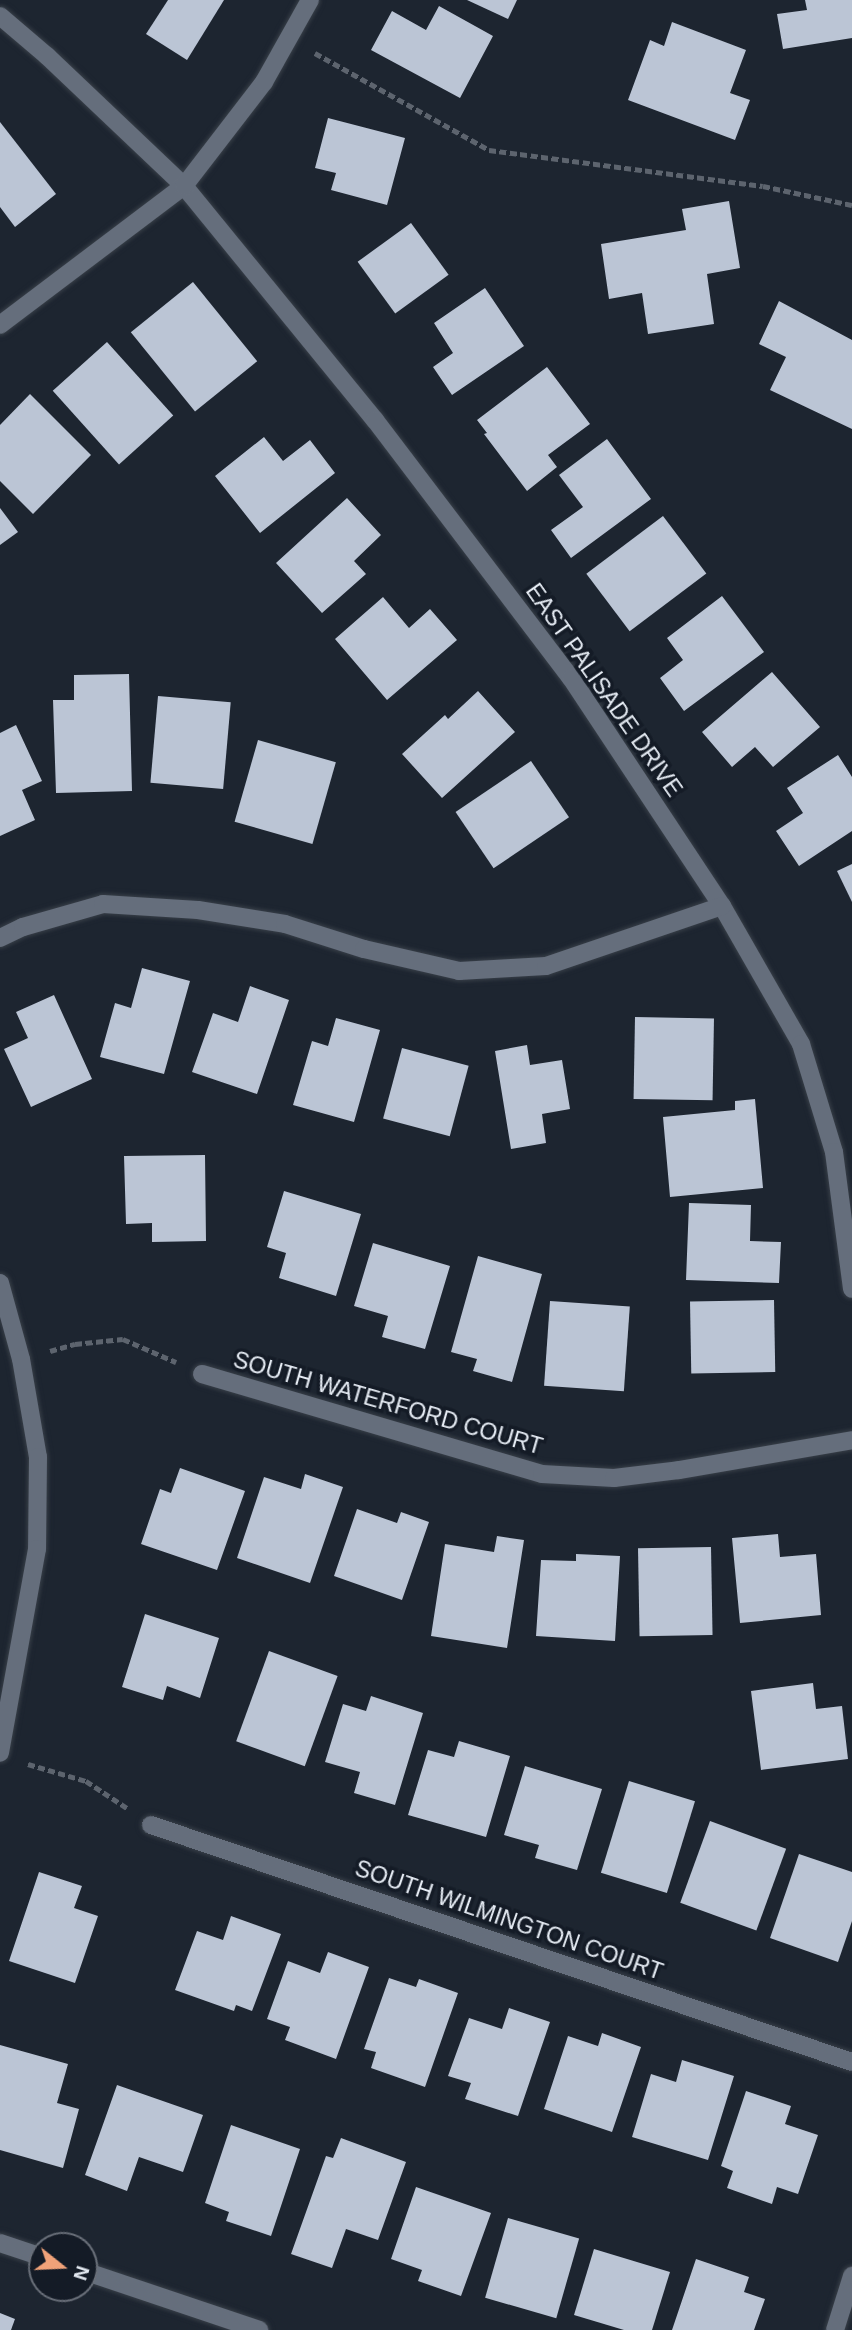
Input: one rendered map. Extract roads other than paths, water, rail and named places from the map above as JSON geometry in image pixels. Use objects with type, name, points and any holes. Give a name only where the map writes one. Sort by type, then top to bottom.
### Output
[{"type":"street","points":[[0,325],[184,186],[264,82],[310,0]]},
{"type":"street","name":"EAST PALISADE DRIVE","points":[[0,16],[47,56],[184,186],[374,420],[572,678],[722,906],[801,1044],[834,1152],[852,1289]]},
{"type":"street","points":[[0,938],[23,927],[103,904],[198,910],[285,924],[364,949],[459,971],[546,966],[722,906]]},
{"type":"street","points":[[0,1283],[21,1359],[38,1457],[37,1549],[0,1753]]},
{"type":"street","name":"SOUTH WATERFORD COURT","points":[[202,1374],[542,1474],[614,1478],[679,1471],[852,1440]]},
{"type":"street","name":"SOUTH WILMINGTON COURT","points":[[151,1825],[852,2062]]},
{"type":"street","points":[[0,2243],[28,2252]]},
{"type":"street","points":[[835,2330],[852,2276]]},
{"type":"street","points":[[98,2277],[259,2330]]}]
